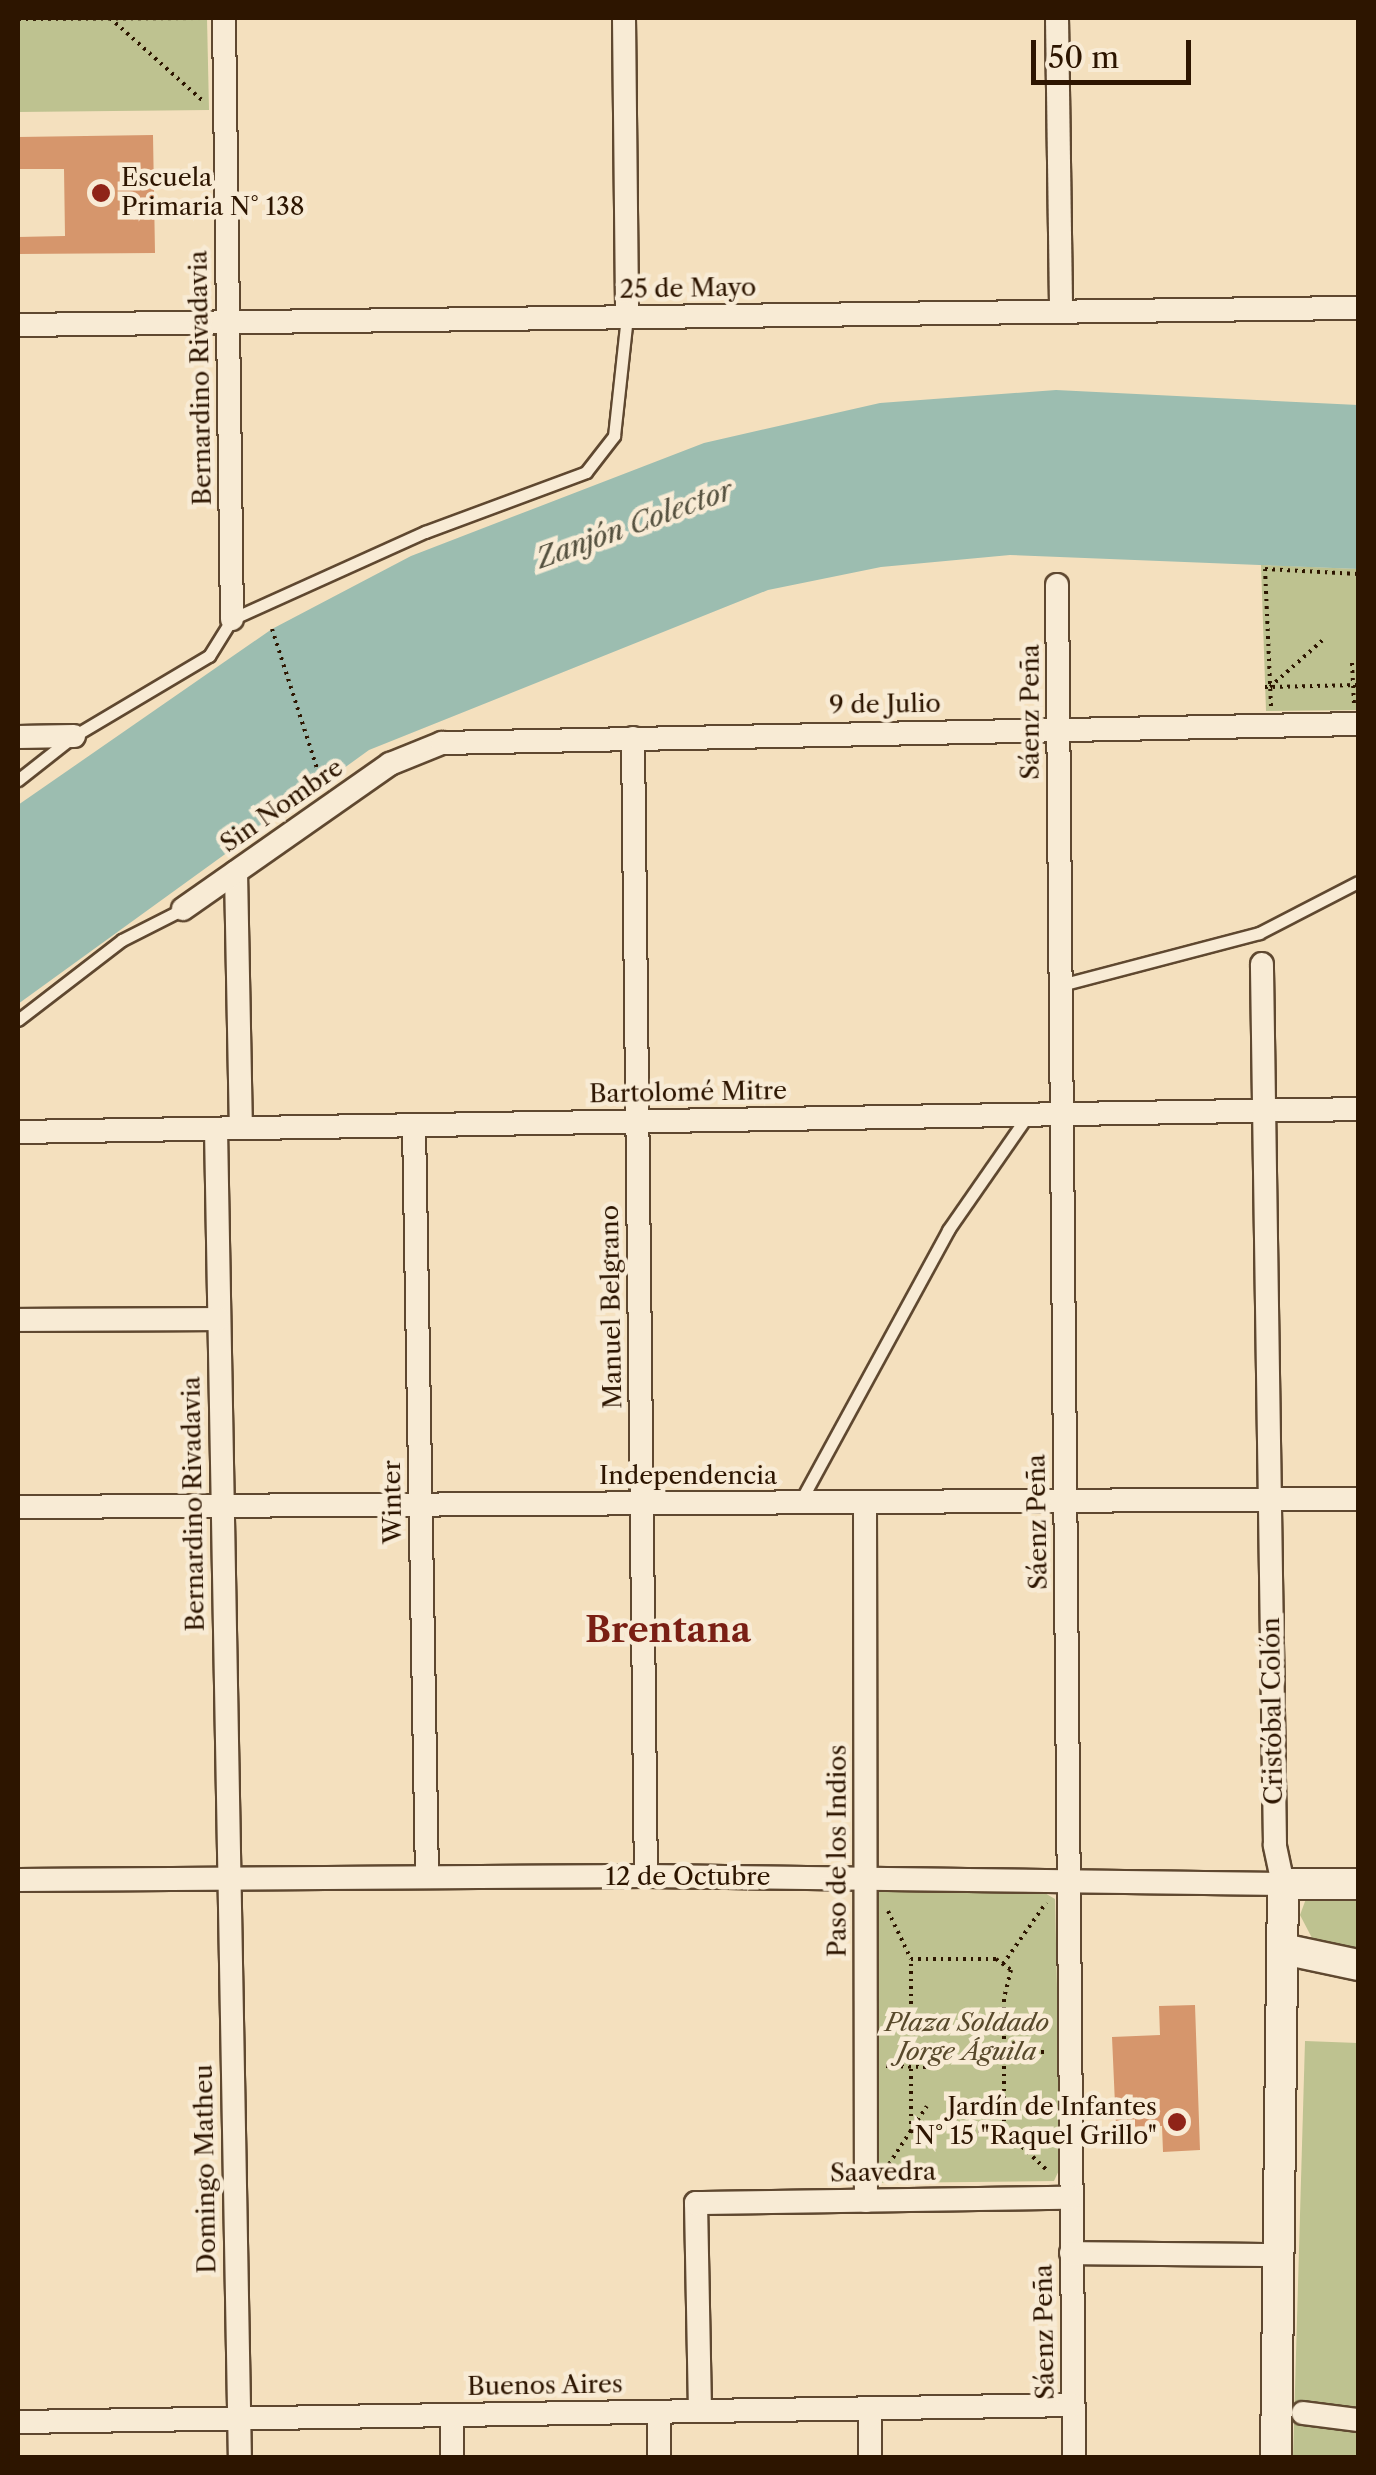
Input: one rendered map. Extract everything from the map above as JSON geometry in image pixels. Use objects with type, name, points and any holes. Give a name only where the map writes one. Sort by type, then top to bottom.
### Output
[{"type":"main road","name":"12 de Octubre","points":[[1284,1884],[1358,1884]]},
{"type":"main road","name":"Cristóbal Colón","points":[[1276,2458],[1284,1884]]},
{"type":"main road","points":[[1282,1950],[1358,1966]]},
{"type":"street","name":"Bernardino Rivadavia","points":[[224,18],[232,619]]},
{"type":"street","points":[[624,18],[627,317]]},
{"type":"street","points":[[1057,18],[1061,312]]},
{"type":"street","name":"25 de Mayo","points":[[18,324],[1358,308]]},
{"type":"street","name":"Sáenz Peña","points":[[1057,585],[1074,2458]]},
{"type":"street","name":"9 de Julio","points":[[415,751],[457,741],[1058,730],[1356,717]]},
{"type":"street","points":[[18,737],[74,736]]},
{"type":"street","name":"Manuel Belgrano","points":[[633,738],[646,1876]]},
{"type":"street","name":"Sin Nombre","points":[[184,909],[415,751]]},
{"type":"street","points":[[236,872],[241,1128]]},
{"type":"street","name":"Cristóbal Colón","points":[[1262,964],[1275,1845],[1284,1884]]},
{"type":"street","name":"Bartolomé Mitre","points":[[18,1132],[1358,1109]]},
{"type":"street","name":"Winter","points":[[414,1125],[427,1878]]},
{"type":"street","name":"Bernardino Rivadavia","points":[[216,1128],[226,1878]]},
{"type":"street","points":[[18,1320],[218,1319]]},
{"type":"street","name":"Independencia","points":[[18,1507],[1358,1499]]},
{"type":"street","name":"Paso de los Indios","points":[[864,1502],[866,2201]]},
{"type":"street","name":"12 de Octubre","points":[[18,1880],[646,1876],[1284,1884]]},
{"type":"street","name":"Domingo Matheu","points":[[226,1878],[240,2458]]},
{"type":"street","name":"Saavedra","points":[[700,2411],[696,2203],[1071,2198]]},
{"type":"street","points":[[1071,2252],[1278,2255]]},
{"type":"street","name":"Buenos Aires","points":[[18,2422],[1073,2405]]},
{"type":"street","points":[[870,2408],[870,2458]]},
{"type":"street","points":[[658,2412],[659,2458]]},
{"type":"street","points":[[1304,2413],[1358,2420]]},
{"type":"street","points":[[452,2415],[452,2458]]},
{"type":"lane","points":[[18,780],[74,736],[209,656],[232,619],[425,532],[586,472],[614,436],[627,317]]},
{"type":"lane","points":[[1060,985],[1259,933],[1358,882]]},
{"type":"lane","points":[[18,1020],[122,940],[184,909]]},
{"type":"lane","points":[[1259,933],[1262,964]]},
{"type":"lane","points":[[800,1502],[940,1244],[1028,1114]]},
{"type":"path","points":[[110,18],[203,101]]},
{"type":"path","points":[[18,19],[202,18]]},
{"type":"path","points":[[1271,711],[1265,570],[1358,574]]},
{"type":"path","points":[[272,628],[322,782]]},
{"type":"path","points":[[1268,687],[1323,640]]},
{"type":"path","points":[[1352,663],[1356,717]]},
{"type":"path","points":[[1268,687],[1356,685]]},
{"type":"path","points":[[882,1917],[882,1898],[911,1959],[911,2131]]},
{"type":"path","points":[[1039,1898],[1048,1901],[1052,1909]]},
{"type":"path","points":[[1004,1964],[1048,1901]]},
{"type":"path","points":[[911,1959],[1004,1964],[1011,1970],[1011,1987],[1004,1999],[1000,2126]]},
{"type":"path","points":[[1052,2034],[1052,2072]]},
{"type":"path","points":[[1004,2052],[1052,2052]]},
{"type":"path","points":[[882,2084],[882,2066],[927,2067]]},
{"type":"path","points":[[881,2158],[881,2176],[928,2106]]},
{"type":"path","points":[[911,2131],[1000,2126],[1052,2170],[1044,2177]]},
{"type":"green space","points":[[18,18],[207,18],[209,110],[18,112]]},
{"type":"green space","points":[[1261,565],[1358,569],[1358,710],[1266,711]]},
{"type":"green space","name":"Plaza Soldado Jorge Águila","points":[[874,1892],[1043,1892],[1055,1899],[1061,2166],[1054,2181],[875,2183]]},
{"type":"green space","points":[[1358,1894],[1358,1954],[1312,1938],[1300,1915],[1307,1896]]},
{"type":"green space","points":[[1305,2041],[1358,2043],[1358,2457],[1293,2458]]},
{"type":"water","name":"Zanjón Colector","points":[[1056,390],[1358,405],[1358,569],[1010,555],[881,567],[768,590],[369,750],[18,1004],[18,805],[272,629],[411,556],[704,443],[880,403]]},
{"type":"building","points":[[153,135],[155,253],[18,254],[18,237],[65,236],[64,169],[18,169],[18,137]]},
{"type":"building","points":[[1195,2005],[1200,2150],[1163,2152],[1162,2126],[1116,2127],[1112,2037],[1160,2035],[1159,2006]]},
{"type":"place","name":"Escuela Primaria N° 138","points":[[101,193]]},
{"type":"place","name":"Jardín de Infantes N° 15 \"Raquel Grillo\"","points":[[1177,2122]]},
{"type":"district","name":"Brentana","points":[[668,1630]]}]
